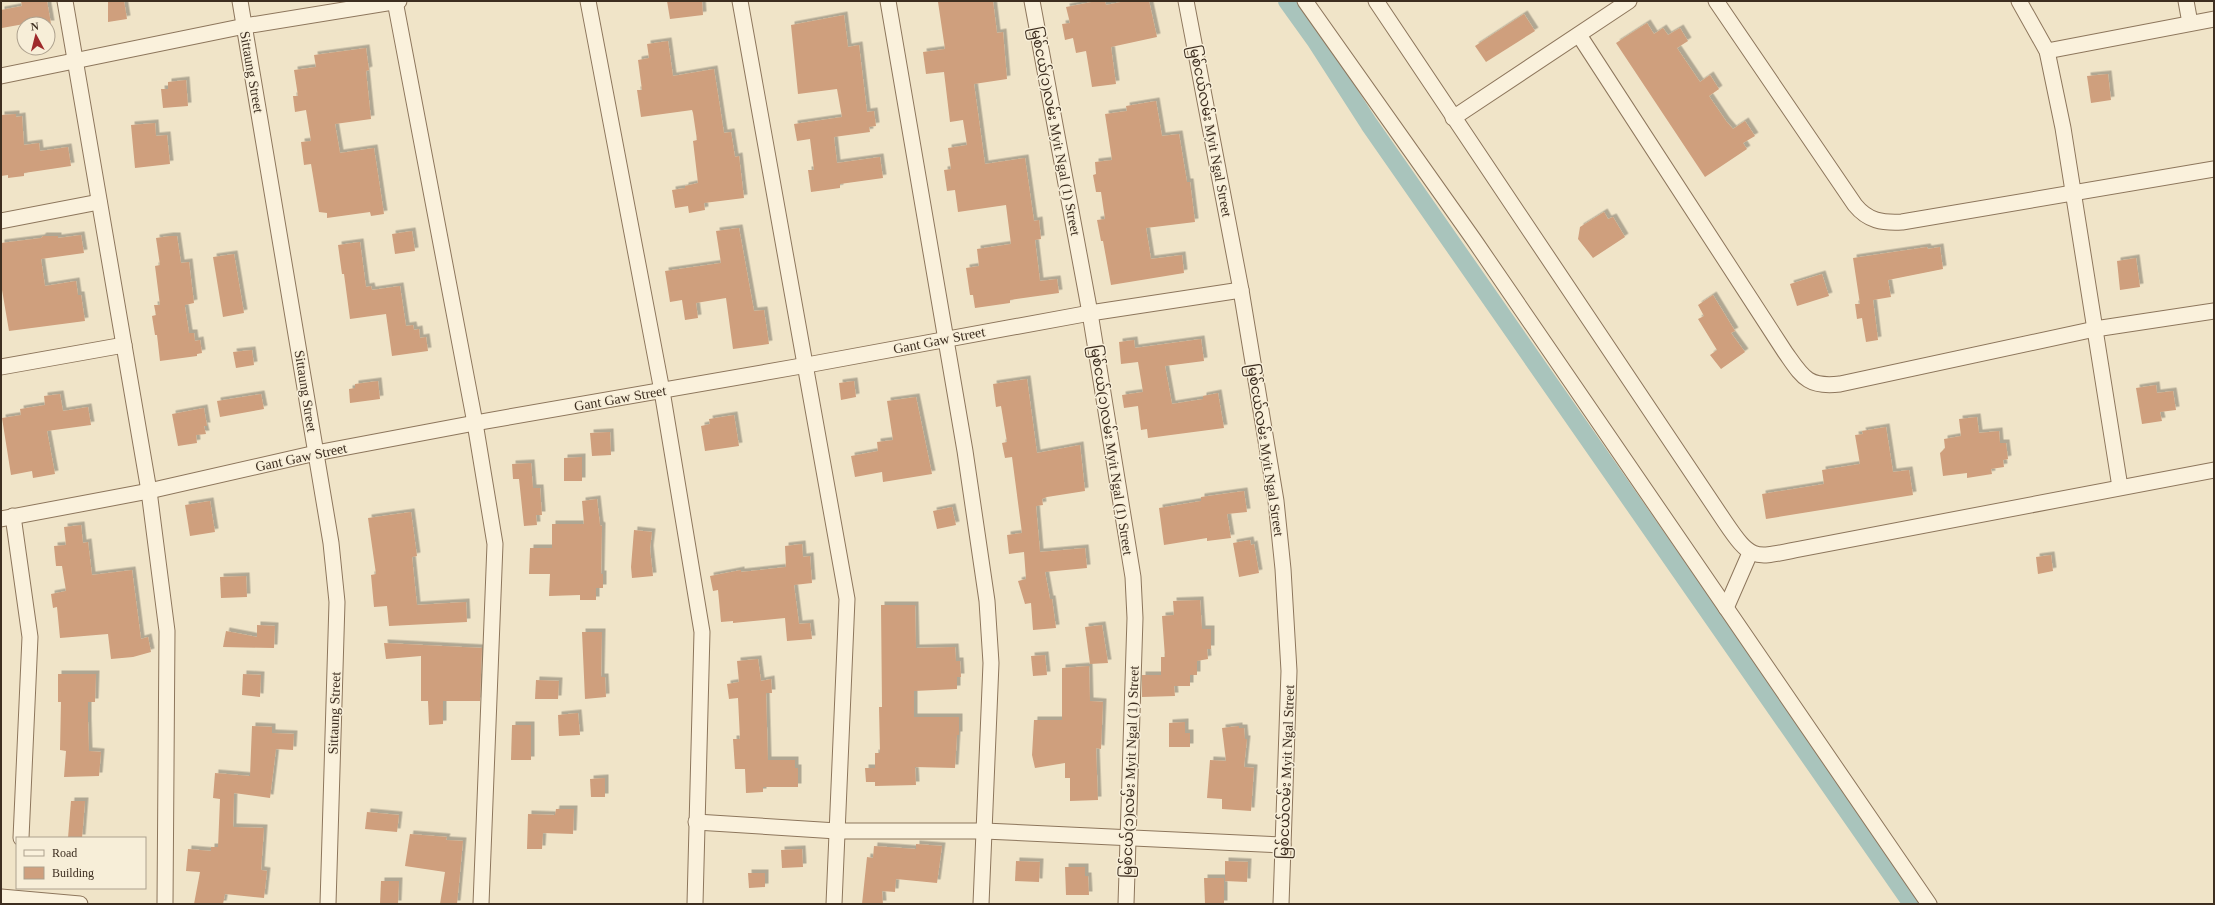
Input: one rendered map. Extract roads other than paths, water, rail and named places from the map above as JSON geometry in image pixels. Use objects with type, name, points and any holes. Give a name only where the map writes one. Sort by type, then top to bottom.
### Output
[{"type":"street","points":[[65,1],[149,491],[167,631],[165,904]]},
{"type":"street","name":"Sittaung Street","points":[[240,1],[331,544],[338,602],[328,904]]},
{"type":"street","points":[[1,76],[245,26],[396,1],[475,423],[494,544],[481,904]]},
{"type":"street","points":[[588,1],[662,391],[702,632],[695,904]]},
{"type":"street","points":[[740,1],[807,365],[848,599],[834,904]]},
{"type":"street","points":[[888,1],[979,537],[987,601],[990,663],[981,904]]},
{"type":"street","name":"မြစ်ငယ်(၁)လမ်း Myit Ngal (1) Street","points":[[1032,1],[1090,313],[1133,577],[1135,618],[1126,904]]},
{"type":"street","name":"မြစ်ငယ်လမ်း Myit Ngal Street","points":[[1186,1],[1241,290],[1276,501],[1283,569],[1289,671],[1281,904]]},
{"type":"street","points":[[1376,1],[1725,522],[1740,544],[1750,553],[1766,555],[1786,552],[2214,470]]},
{"type":"street","points":[[1453,118],[1629,1]]},
{"type":"street","points":[[1716,1],[1855,204],[1862,213],[1877,222],[1902,222],[2214,169]]},
{"type":"street","points":[[2019,1],[2048,51],[2063,128],[2120,487]]},
{"type":"street","points":[[2186,1],[2190,23]]},
{"type":"street","points":[[1306,2],[1474,240],[1929,904]]},
{"type":"street","points":[[2048,51],[2214,19]]},
{"type":"street","points":[[1579,35],[1780,345],[1808,382],[1821,385],[1840,384],[2096,329],[2214,311]]},
{"type":"street","points":[[1,221],[99,202]]},
{"type":"street","name":"Gant Gaw Street","points":[[7,518],[149,491],[316,453],[475,423],[807,365],[946,338],[1090,313],[1241,290]]},
{"type":"street","points":[[1,367],[124,345]]},
{"type":"street","points":[[7,518],[30,637],[21,837]]},
{"type":"street","points":[[1726,608],[1750,553]]},
{"type":"street","points":[[696,822],[837,831],[984,831],[1283,846]]},
{"type":"street","points":[[1,897],[19,893],[80,904]]},
{"type":"waterway","points":[[1287,1],[1315,40],[1369,124],[1912,904]]}]
